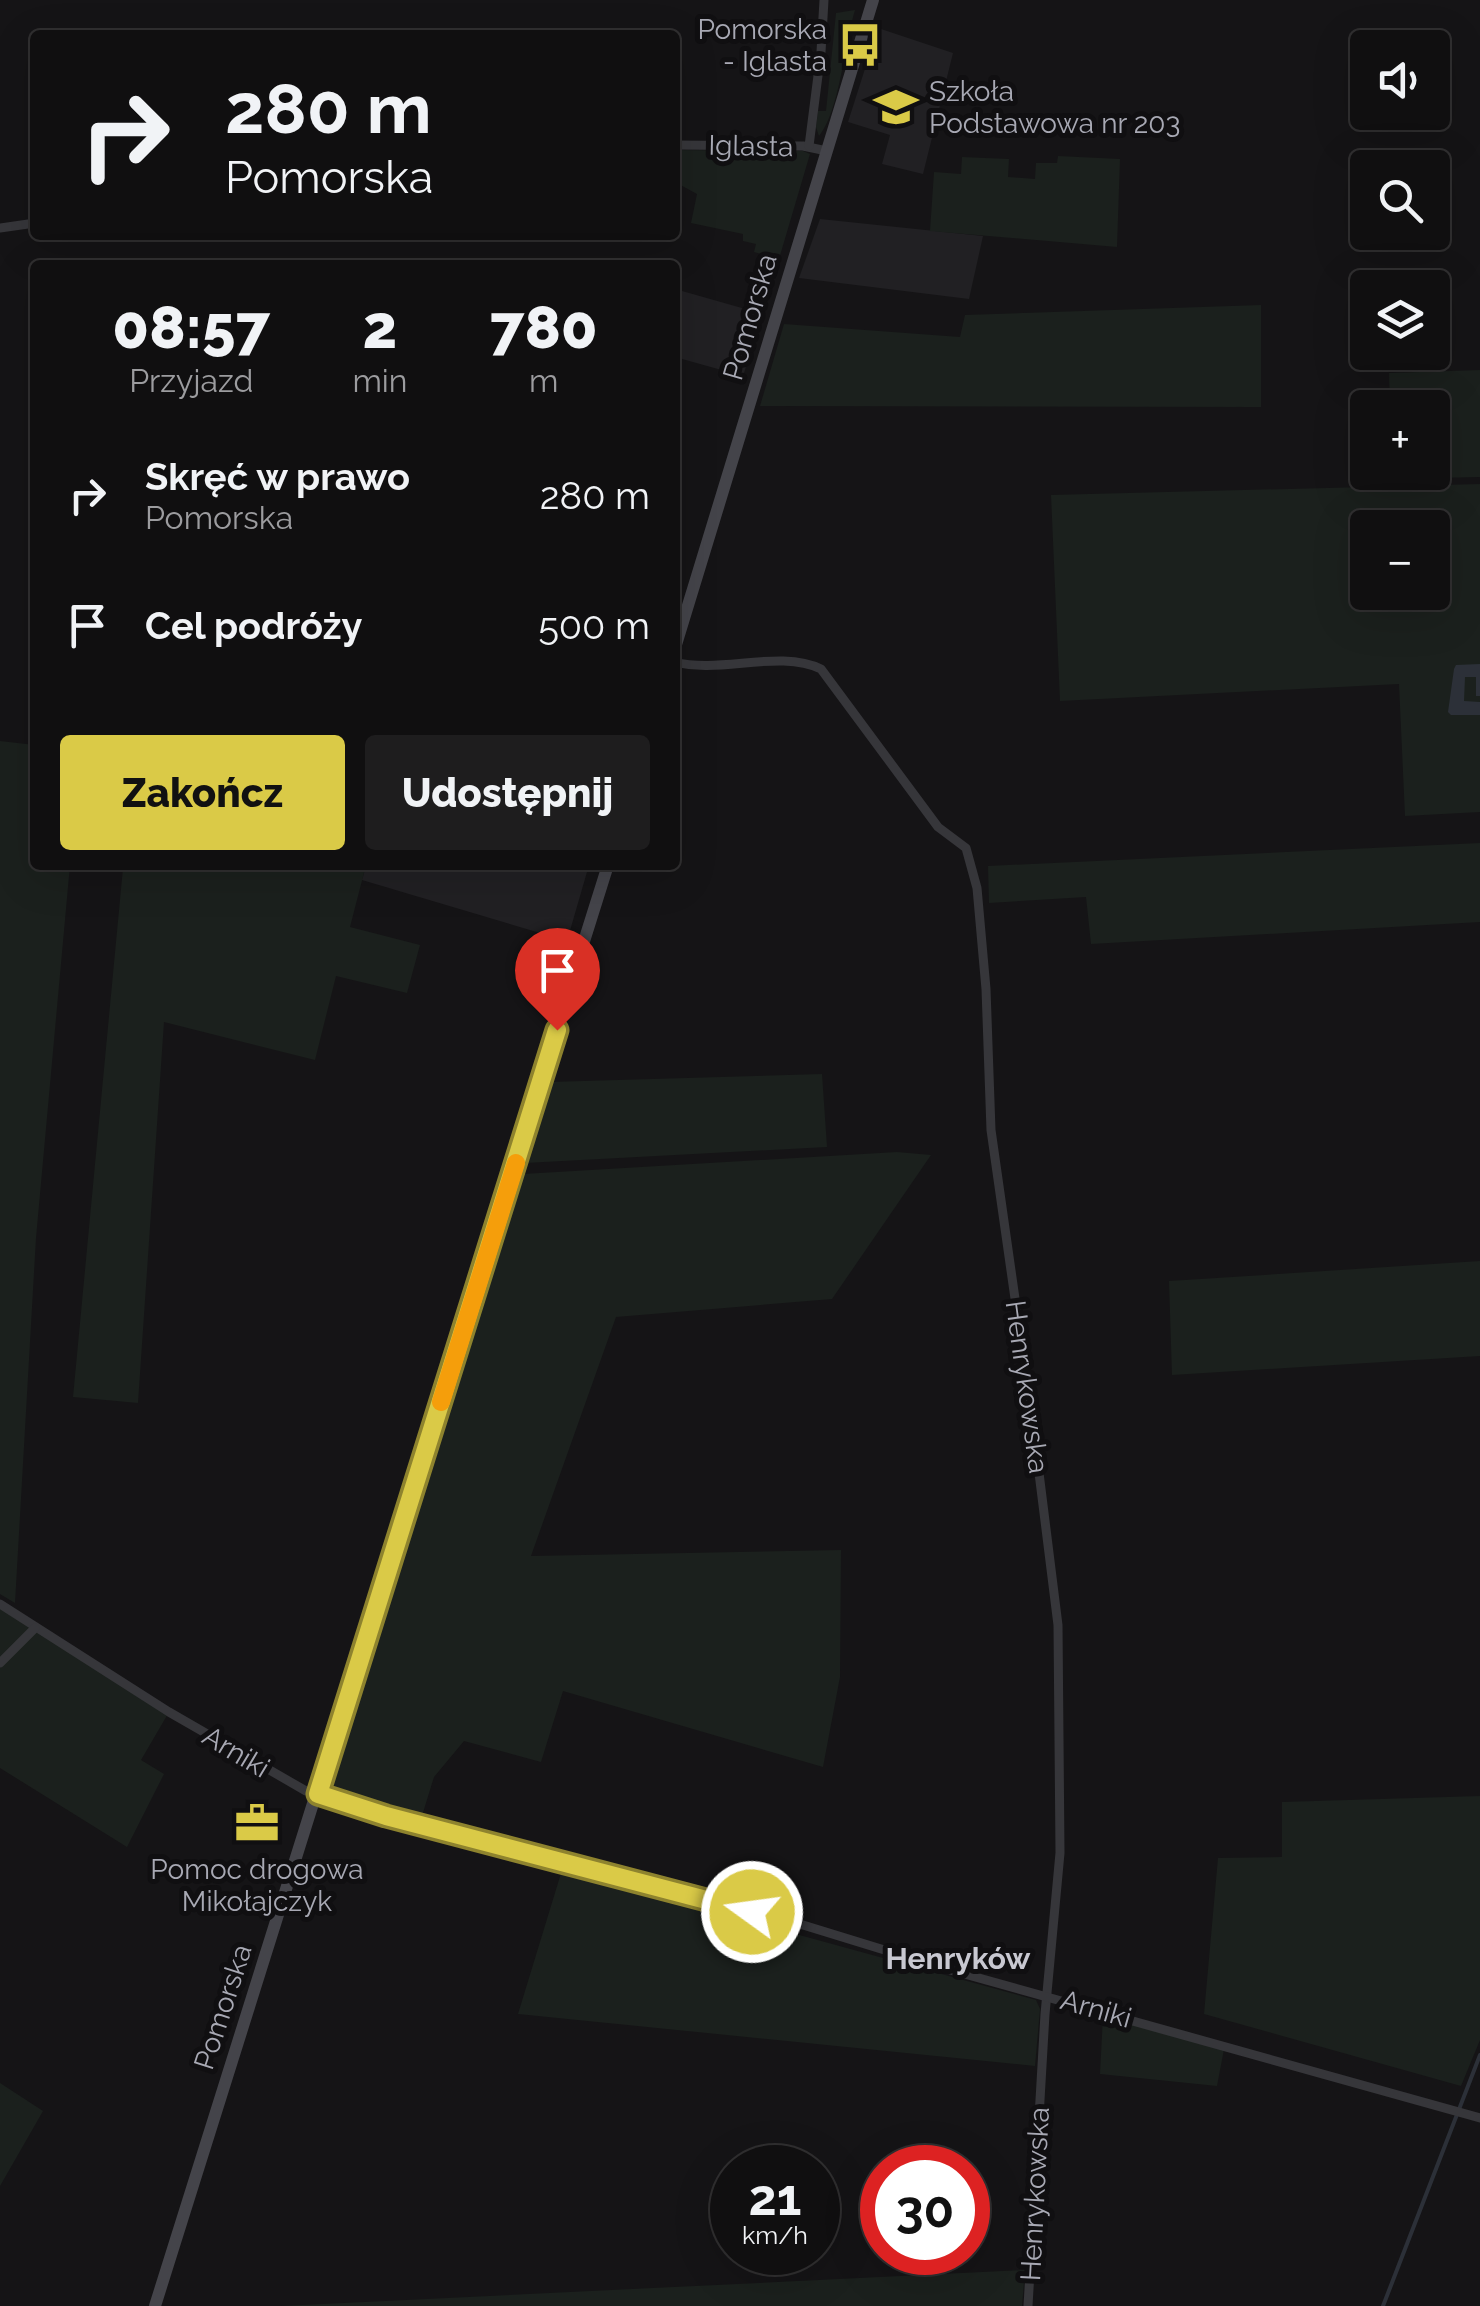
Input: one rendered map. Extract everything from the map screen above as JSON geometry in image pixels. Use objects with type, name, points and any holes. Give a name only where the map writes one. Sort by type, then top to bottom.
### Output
[{"type":"street","points":[[809,146],[824,0]]},
{"type":"street","name":"Pomorska","points":[[680,632],[874,0]]},
{"type":"street","name":"Iglasta","points":[[680,145],[809,146],[826,151]]},
{"type":"street","points":[[0,228],[30,224]]},
{"type":"street","name":"Henrykowska","points":[[680,663],[792,662],[821,669],[938,827],[961,843],[969,855],[977,888],[986,989],[990,1130],[1058,1625],[1060,1853],[1028,2306]]},
{"type":"street","name":"Pomorska","points":[[156,2306],[606,870]]},
{"type":"street","name":"Arniki","points":[[0,1604],[241,1756],[295,1786],[318,1794],[386,1816],[790,1922],[1480,2118]]},
{"type":"street","points":[[0,1663],[36,1628]]},
{"type":"shaded area","points":[[855,10],[837,94],[819,136],[818,111],[826,111],[836,13]]},
{"type":"shaded area","name":"Szkoła Podstawowa nr 203","points":[[878,28],[953,53],[923,174],[882,164],[890,135],[848,122]]},
{"type":"shaded area","points":[[680,150],[810,154],[779,259],[754,252],[756,244],[743,241],[743,234],[691,223],[697,194],[680,185]]},
{"type":"shaded area","points":[[1058,156],[1120,159],[1117,247],[930,231],[934,172],[961,174],[962,157],[1009,159],[1008,177],[1035,179],[1036,163],[1057,163]]},
{"type":"shaded area","points":[[820,219],[983,236],[969,299],[799,278]]},
{"type":"shaded area","points":[[680,290],[763,314],[743,376],[680,358]]},
{"type":"shaded area","points":[[1261,305],[1261,407],[760,406],[784,324],[960,337],[965,315]]},
{"type":"shaded area","points":[[1480,370],[1480,477],[1450,478],[1450,390],[1390,390],[1389,373]]},
{"type":"shaded area","points":[[1480,484],[1480,812],[1405,816],[1399,684],[1060,701],[1051,495],[1350,487],[1450,490],[1450,485]]},
{"type":"shaded area","points":[[1480,664],[1480,696],[1476,696],[1476,677],[1465,677],[1464,701],[1480,702],[1480,715],[1451,715],[1448,712],[1456,665]]},
{"type":"shaded area","points":[[0,741],[30,744],[30,870],[70,870],[36,1238],[15,1603],[0,1594]]},
{"type":"shaded area","points":[[1480,843],[1480,922],[1091,944],[1086,897],[989,903],[988,866]]},
{"type":"shaded area","points":[[123,870],[365,870],[350,927],[420,945],[407,993],[336,976],[315,1060],[164,1022],[138,1403],[73,1397]]},
{"type":"shaded area","points":[[365,870],[588,870],[567,941],[362,880]]},
{"type":"shaded area","points":[[822,1074],[827,1147],[525,1163],[549,1082]]},
{"type":"shaded area","points":[[897,1152],[931,1155],[832,1299],[616,1317],[531,1556],[841,1550],[840,1677],[823,1767],[563,1691],[541,1762],[464,1741],[434,1777],[421,1819],[339,1794],[332,1782],[523,1174]]},
{"type":"shaded area","points":[[1480,1261],[1480,1356],[1172,1375],[1169,1281]]},
{"type":"shaded area","points":[[0,1604],[169,1712],[141,1760],[164,1774],[127,1847],[0,1768]]},
{"type":"shaded area","points":[[1480,1796],[1480,2040],[1461,2086],[1204,2014],[1218,1858],[1282,1857],[1282,1802]]},
{"type":"shaded area","points":[[562,1870],[1036,2000],[1040,2009],[1035,2066],[518,2014]]},
{"type":"shaded area","points":[[1103,2016],[1224,2049],[1217,2086],[1100,2074]]},
{"type":"shaded area","points":[[0,2083],[43,2111],[0,2186]]},
{"type":"shaded area","points":[[1025,2270],[1022,2306],[281,2306],[990,2275],[990,2272]]},
{"type":"waterway","points":[[1383,2306],[1480,2055]]},
{"type":"slow traffic","points":[[441,1402],[516,1163]]},
{"type":"place","name":"Pomorska - Iglasta","points":[[860,45]]},
{"type":"place","name":"Szkoła Podstawowa nr 203","points":[[896,107]]},
{"type":"place","name":"Pomoc drogowa Mikołajczyk","points":[[257,1823]]},
{"type":"district","name":"Henryków","points":[[958,1958]]},
{"type":"route","points":[[557,1030],[318,1794],[386,1816],[752,1912]]}]
